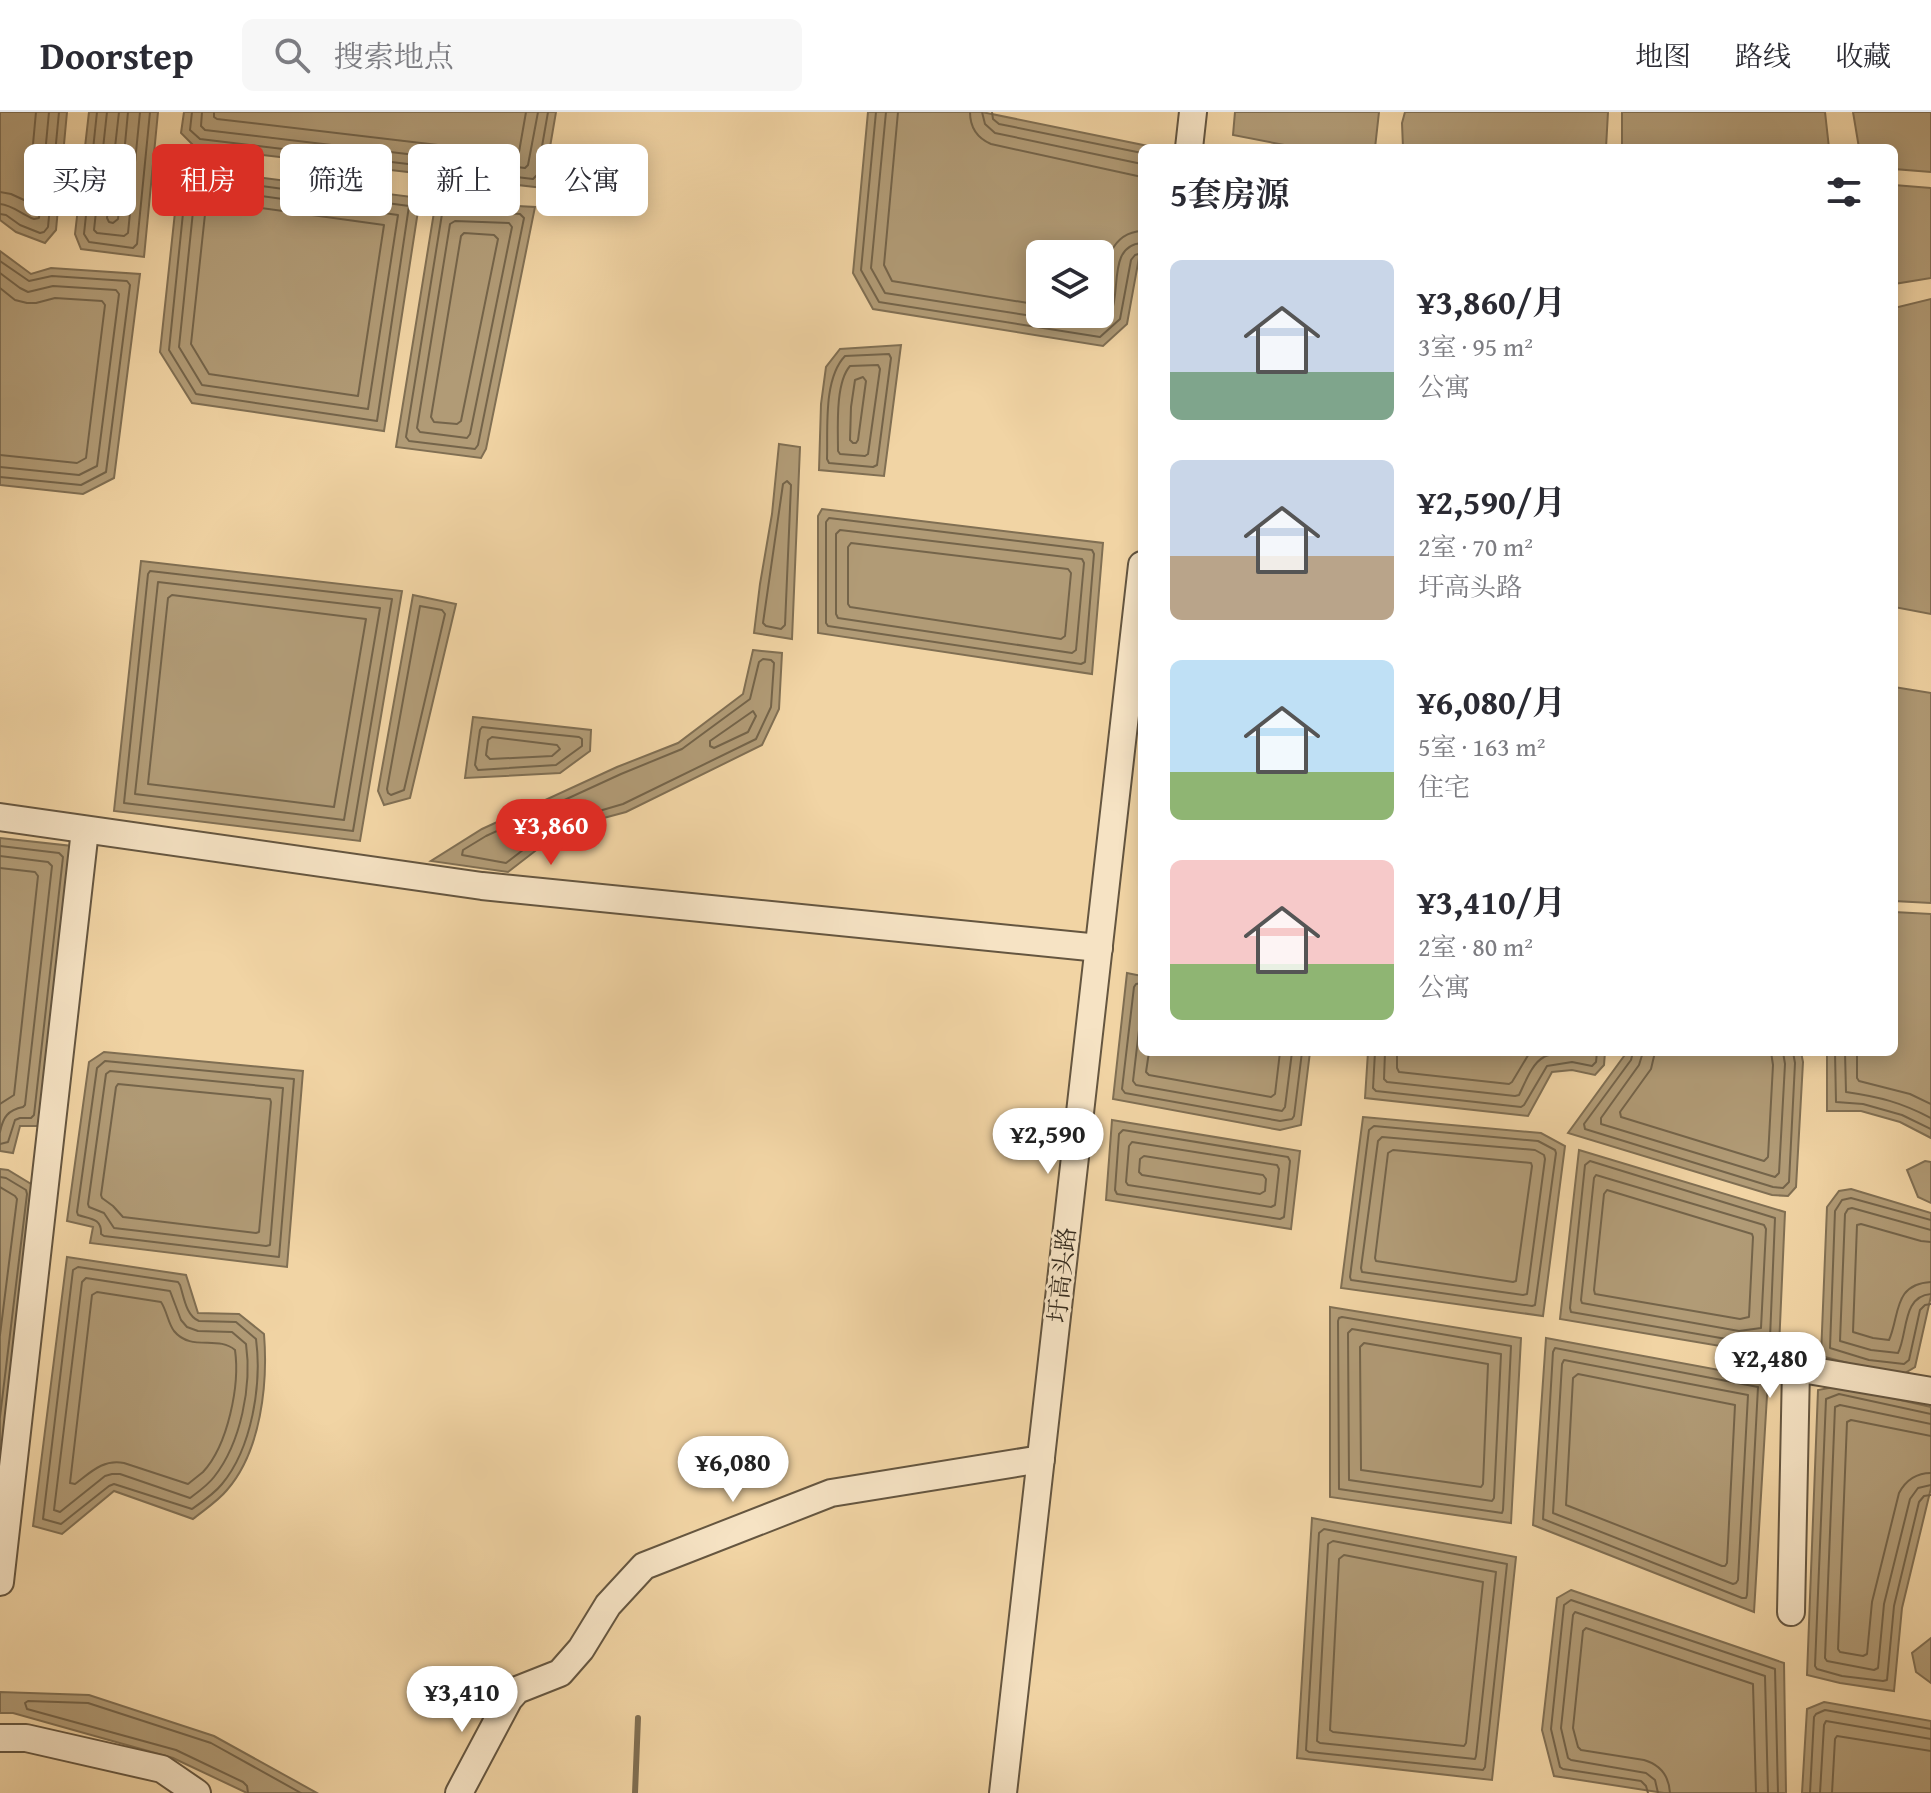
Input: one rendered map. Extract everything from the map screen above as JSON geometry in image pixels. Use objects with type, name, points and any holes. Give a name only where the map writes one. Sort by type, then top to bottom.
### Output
[{"type":"street","points":[[1189,144],[1193,112]]},
{"type":"street","name":"圩高头路","points":[[1003,1793],[1138,601]]},
{"type":"street","points":[[0,817],[482,886],[1099,948]]},
{"type":"street","points":[[0,1582],[85,830]]},
{"type":"street","points":[[1791,1612],[1796,1368],[1931,1391]]},
{"type":"street","points":[[459,1793],[509,1699],[517,1690],[560,1673],[581,1649],[608,1605],[644,1566],[831,1493],[1041,1459]]},
{"type":"street","points":[[0,1738],[26,1738],[162,1769],[197,1793]]},
{"type":"water","points":[[0,112],[67,112],[64,144],[24,144],[24,216],[57,216],[56,230],[45,243],[16,232],[0,220]]},
{"type":"water","points":[[89,112],[158,112],[155,144],[152,144],[144,257],[81,249],[75,234],[77,216],[136,216],[136,144],[85,144]]},
{"type":"water","points":[[184,112],[556,112],[551,144],[536,144],[536,187],[520,185],[520,144],[408,144],[408,172],[392,170],[392,144],[280,144],[280,157],[264,155],[264,144],[192,144],[181,133]]},
{"type":"water","points":[[868,112],[982,112],[1138,144],[1138,263],[1127,324],[1103,346],[873,309],[853,273]]},
{"type":"water","points":[[1235,112],[1379,112],[1375,144],[1279,144],[1233,135]]},
{"type":"water","points":[[1405,112],[1608,112],[1606,144],[1403,144]]},
{"type":"water","points":[[1622,112],[1825,112],[1829,144],[1622,144]]},
{"type":"water","points":[[1853,112],[1931,112],[1931,172],[1898,169],[1898,144],[1858,144]]},
{"type":"water","points":[[264,178],[280,180],[280,216],[392,216],[392,194],[408,196],[408,216],[417,216],[384,431],[192,403],[160,352],[175,216],[264,216]]},
{"type":"water","points":[[1898,185],[1931,188],[1931,278],[1898,283]]},
{"type":"water","points":[[520,206],[535,207],[486,449],[481,458],[396,447],[433,216],[520,216]]},
{"type":"water","points":[[0,251],[31,274],[51,268],[140,274],[114,478],[83,494],[0,485]]},
{"type":"water","points":[[1931,299],[1931,614],[1898,608],[1898,307]]},
{"type":"water","points":[[901,345],[884,476],[819,470],[821,404],[826,367],[840,349]]},
{"type":"water","points":[[779,444],[800,447],[792,639],[754,633]]},
{"type":"water","points":[[822,509],[1103,543],[1092,674],[818,633],[818,516]]},
{"type":"water","points":[[141,561],[402,591],[360,841],[114,811]]},
{"type":"water","points":[[413,595],[456,604],[410,798],[384,805],[378,791]]},
{"type":"water","points":[[753,650],[782,653],[779,709],[762,745],[626,812],[585,823],[548,841],[508,872],[431,861],[482,829],[617,767],[678,743],[743,694]]},
{"type":"water","points":[[1898,688],[1931,693],[1931,903],[1898,901]]},
{"type":"water","points":[[473,717],[591,730],[590,751],[560,773],[465,778]]},
{"type":"water","points":[[0,838],[72,846],[41,1126],[20,1126],[13,1153],[0,1151]]},
{"type":"water","points":[[1898,912],[1931,914],[1931,1138],[1900,1122],[1861,1111],[1827,1111],[1827,1056],[1898,1056]]},
{"type":"water","points":[[1127,973],[1138,975],[1138,1056],[1310,1056],[1301,1125],[1280,1130],[1113,1099]]},
{"type":"water","points":[[104,1052],[303,1071],[287,1267],[90,1243],[93,1227],[67,1221],[89,1062]]},
{"type":"water","points":[[1368,1056],[1605,1056],[1604,1065],[1595,1075],[1572,1070],[1552,1072],[1528,1116],[1365,1098]]},
{"type":"water","points":[[1624,1056],[1802,1056],[1796,1187],[1788,1196],[1772,1195],[1568,1133]]},
{"type":"water","points":[[1363,1117],[1541,1133],[1565,1146],[1543,1316],[1341,1288]]},
{"type":"water","points":[[1112,1120],[1300,1151],[1291,1229],[1106,1200]]},
{"type":"water","points":[[1579,1150],[1785,1212],[1779,1347],[1738,1349],[1560,1319]]},
{"type":"water","points":[[1925,1161],[1931,1162],[1931,1203],[1918,1197],[1907,1170]]},
{"type":"water","points":[[0,1169],[8,1170],[36,1187],[0,1483]]},
{"type":"water","points":[[1851,1189],[1931,1213],[1931,1296],[1915,1367],[1905,1373],[1867,1368],[1821,1356],[1827,1207],[1839,1191]]},
{"type":"water","points":[[67,1257],[186,1275],[198,1313],[239,1314],[264,1334],[263,1395],[248,1456],[227,1490],[193,1519],[114,1491],[62,1534],[33,1526]]},
{"type":"water","points":[[1330,1307],[1521,1338],[1511,1523],[1330,1497]]},
{"type":"water","points":[[1546,1338],[1768,1379],[1754,1612],[1533,1525]]},
{"type":"water","points":[[1839,1386],[1931,1407],[1931,1488],[1902,1608],[1894,1691],[1807,1675],[1818,1390]]},
{"type":"water","points":[[1312,1518],[1516,1557],[1492,1780],[1297,1758]]},
{"type":"water","points":[[1571,1590],[1784,1663],[1786,1793],[1664,1793],[1554,1776],[1542,1730],[1557,1598]]},
{"type":"water","points":[[1931,1638],[1931,1683],[1916,1672],[1912,1653]]},
{"type":"water","points":[[0,1692],[89,1695],[214,1736],[317,1793],[247,1793],[173,1758],[13,1713],[0,1713]]},
{"type":"water","points":[[1824,1702],[1931,1721],[1931,1793],[1802,1793],[1807,1709]]},
{"type":"waterway","points":[[635,1793],[638,1718]]}]
